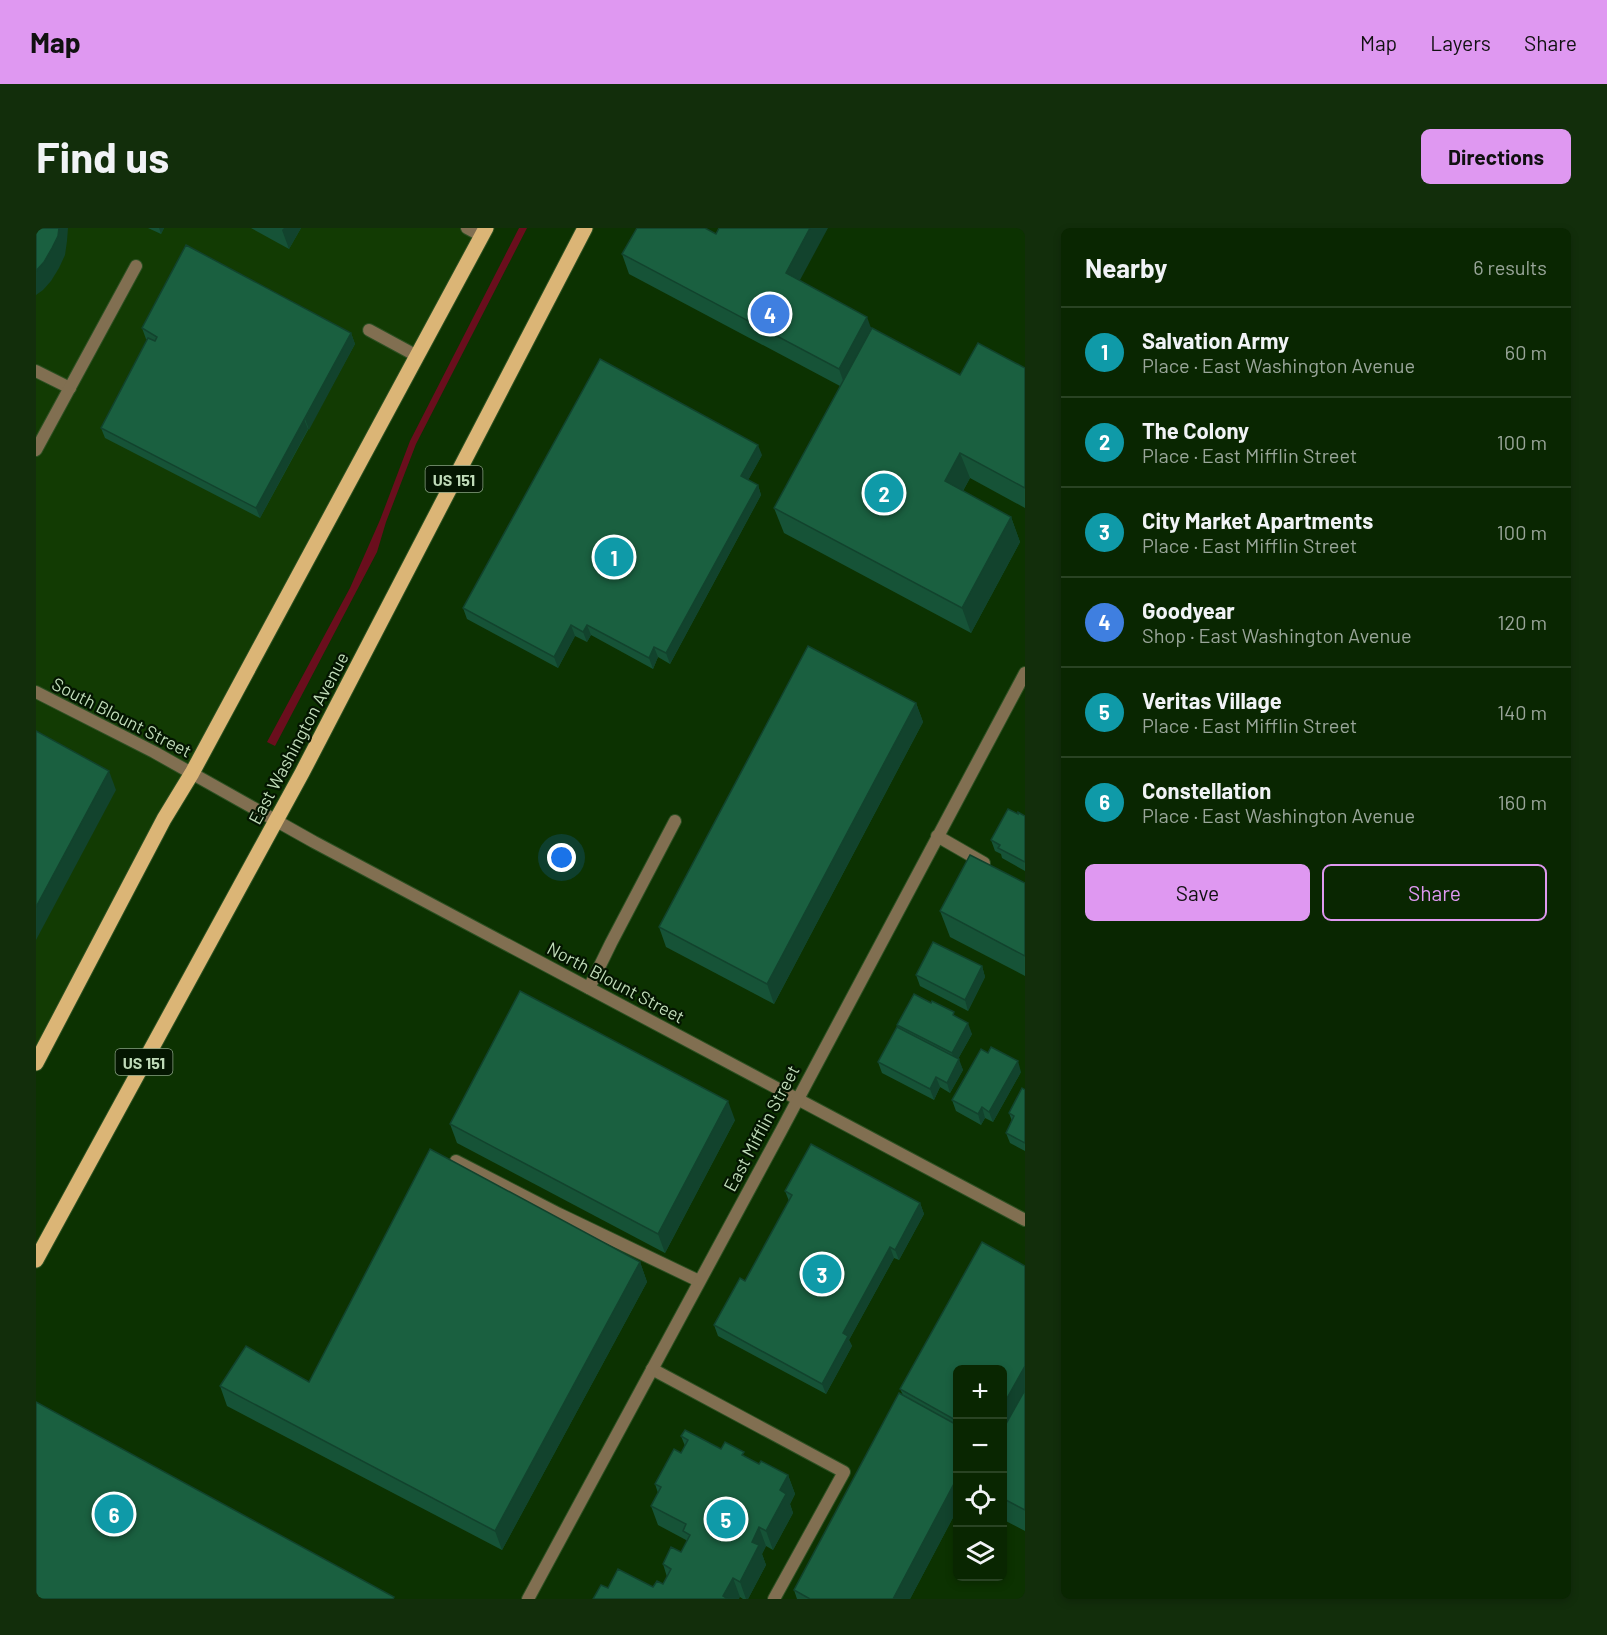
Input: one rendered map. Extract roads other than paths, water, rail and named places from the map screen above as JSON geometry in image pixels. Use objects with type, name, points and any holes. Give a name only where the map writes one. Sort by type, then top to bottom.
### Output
[{"type":"main road","name":"East Washington Avenue","points":[[36,1260],[276,821],[585,228]]},
{"type":"main road","points":[[36,1063],[164,819],[192,773],[484,232]]},
{"type":"street","points":[[467,228],[484,232]]},
{"type":"street","points":[[36,450],[136,266]]},
{"type":"street","points":[[369,330],[417,356]]},
{"type":"street","points":[[36,371],[70,388]]},
{"type":"street","name":"East Mifflin Street","points":[[528,1599],[937,836],[1021,690],[1025,673]]},
{"type":"street","name":"South Blount Street","points":[[36,692],[192,773]]},
{"type":"street","name":"North Blount Street","points":[[192,773],[276,821],[1025,1220]]},
{"type":"street","points":[[589,988],[675,821]]},
{"type":"street","points":[[937,836],[998,870]]},
{"type":"street","points":[[456,1161],[559,1214],[699,1281]]},
{"type":"street","points":[[652,1369],[844,1472],[774,1599]]},
{"type":"place","name":"Goodyear","points":[[770,314]]},
{"type":"place","name":"The Colony","points":[[884,493]]},
{"type":"place","name":"Salvation Army","points":[[614,557]]},
{"type":"place","name":"City Market Apartments","points":[[822,1274]]},
{"type":"place","name":"Constellation","points":[[114,1514]]},
{"type":"place","name":"Veritas Village","points":[[726,1519]]}]
